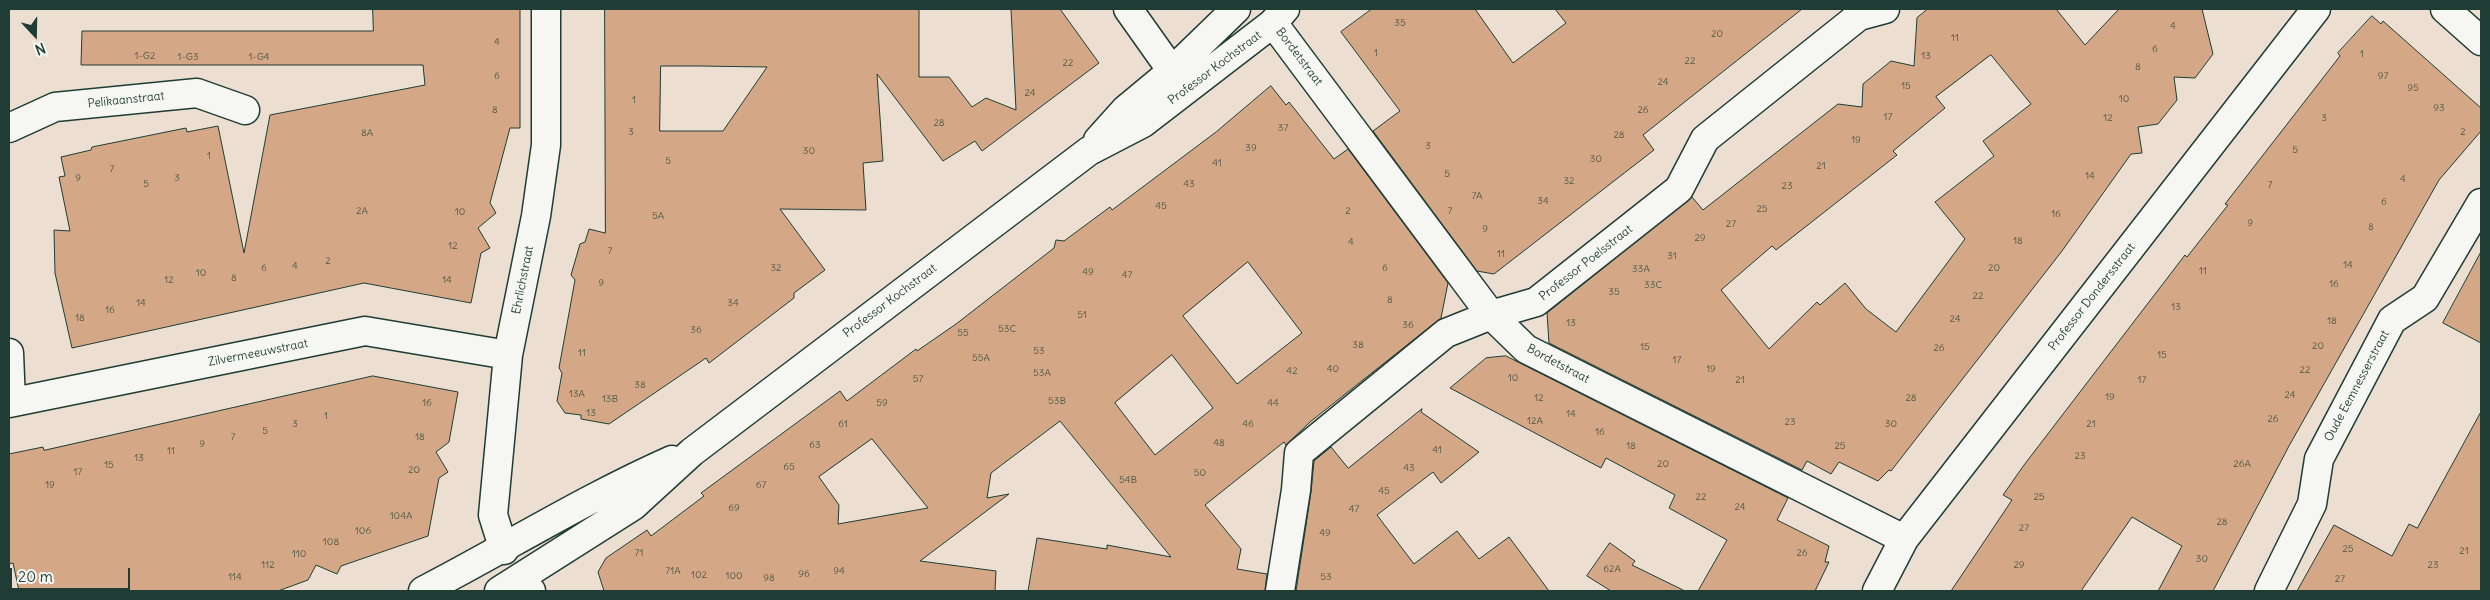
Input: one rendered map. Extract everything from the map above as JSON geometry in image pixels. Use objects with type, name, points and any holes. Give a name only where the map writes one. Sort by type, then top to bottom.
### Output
[{"type":"street","name":"Ehrlichstraat","points":[[504,550],[493,515],[508,355],[536,216],[546,145],[546,9]]},
{"type":"street","name":"Professor Kochstraat","points":[[1128,9],[1172,71]]},
{"type":"street","name":"Professor Kochstraat","points":[[1089,151],[1125,110],[1172,71],[1236,9]]},
{"type":"street","name":"Professor Poelsstraat","points":[[1280,591],[1296,490],[1299,453],[1446,333],[1491,315],[1536,302],[1679,189],[1705,139],[1860,16],[1885,9]]},
{"type":"street","name":"Professor Dondersstraat","points":[[1877,591],[1904,538],[2316,9]]},
{"type":"street","points":[[2445,9],[2481,41]]},
{"type":"street","name":"Professor Kochstraat","points":[[517,587],[633,506],[692,452],[1089,151],[1143,123],[1279,16]]},
{"type":"street","name":"Bordetstraat","points":[[1279,16],[1491,315],[1526,349],[1904,538]]},
{"type":"street","name":"Pelikaanstraat","points":[[9,128],[55,107],[197,93],[245,110]]},
{"type":"street","name":"Oude Eemnesserstraat","points":[[2269,591],[2312,504],[2319,459],[2392,320],[2425,298],[2481,203]]},
{"type":"street","name":"Zilvermeeuwstraat","points":[[10,403],[365,331],[508,355]]},
{"type":"street","points":[[9,354],[10,403]]},
{"type":"street","name":"Professor Kochstraat","points":[[423,591],[504,550],[618,484],[692,452]]},
{"type":"building","points":[[373,9],[520,9],[520,128],[510,128],[490,203],[496,213],[478,228],[490,248],[481,253],[471,303],[364,283],[72,348],[55,273],[54,230],[70,231],[59,177],[65,176],[61,157],[91,150],[92,147],[186,128],[187,132],[218,126],[244,253],[270,115],[425,85],[423,65],[81,65],[82,31],[373,31]]},
{"type":"building","points":[[605,9],[919,9],[919,77],[949,77],[972,107],[986,98],[1016,110],[1011,9],[1060,9],[1099,63],[982,151],[975,141],[943,161],[877,74],[883,161],[863,163],[866,210],[780,209],[825,270],[794,293],[794,298],[709,363],[706,358],[609,424],[581,419],[581,415],[565,413],[557,401],[562,373],[559,368],[575,280],[571,275],[580,244],[585,242],[589,229],[605,233]],"holes":[[[661,66],[767,67],[723,131],[660,131]]]},
{"type":"building","points":[[1372,9],[1475,9],[1513,63],[1566,23],[1555,9],[1802,9],[1643,135],[1654,150],[1494,274],[1477,271],[1373,131],[1400,111],[1341,32]]},
{"type":"building","points":[[1928,9],[2056,9],[2085,45],[2119,9],[2202,9],[2213,54],[2195,78],[2174,77],[2177,100],[2158,124],[2138,127],[2142,153],[2131,154],[2062,251],[1891,471],[1889,470],[1878,481],[1839,462],[1831,474],[1807,461],[1802,470],[1549,343],[1547,313],[1692,197],[1703,210],[1838,104],[1862,107],[1863,84],[1891,61],[1914,66],[1917,18]],"holes":[[[1991,55],[2031,104],[1983,141],[1994,156],[1935,202],[1965,239],[1896,332],[1866,309],[1845,283],[1820,305],[1817,302],[1769,349],[1721,290],[1772,246],[1776,250],[1897,155],[1893,151],[1945,108],[1936,97]]]},
{"type":"building","points":[[2372,16],[2381,24],[2383,21],[2481,108],[2481,131],[2439,180],[2289,446],[2213,591],[2158,591],[2182,546],[2132,517],[2081,591],[1951,591],[2012,500],[2003,495],[2024,465],[2185,255],[2187,257],[2228,205],[2225,204],[2340,56],[2338,53]]},
{"type":"building","points":[[1271,86],[1286,105],[1289,102],[1334,159],[1348,149],[1448,283],[1441,318],[1310,422],[1286,445],[1284,442],[1205,505],[1241,549],[1237,569],[1267,574],[1265,591],[1028,591],[1037,538],[1107,549],[1107,545],[1171,557],[1060,421],[991,473],[987,498],[1009,494],[920,561],[996,571],[995,591],[604,591],[598,572],[606,558],[647,530],[651,536],[704,496],[701,493],[840,391],[847,401],[916,349],[917,351],[956,324],[1054,248],[1056,240],[1064,241],[1110,207],[1112,210],[1216,132]],"holes":[[[1248,262],[1302,333],[1237,384],[1183,316]],[[1172,355],[1213,408],[1155,455],[1115,403]],[[872,439],[928,508],[838,524],[839,505],[819,477]]]},
{"type":"building","points":[[2481,252],[2481,343],[2443,323]]},
{"type":"building","points":[[1506,356],[1788,498],[1777,520],[1829,546],[1825,562],[1829,562],[1815,591],[1698,591],[1727,540],[1669,508],[1675,495],[1606,458],[1601,468],[1450,388],[1486,358]]},
{"type":"building","points":[[373,376],[458,392],[449,442],[436,452],[448,472],[439,478],[428,536],[341,566],[337,574],[316,565],[308,580],[278,591],[19,591],[13,563],[9,564],[9,454],[43,447],[44,450]]},
{"type":"building","points":[[1422,409],[1421,412],[1479,452],[1441,483],[1433,472],[1377,515],[1414,564],[1457,531],[1479,559],[1509,537],[1549,591],[1296,591],[1314,461],[1331,447],[1348,468]]},
{"type":"building","points":[[2481,412],[2481,591],[2297,591],[2334,525],[2392,556],[2409,524],[2417,528]]},
{"type":"building","points":[[1610,543],[1635,561],[1632,565],[1685,591],[1611,591],[1587,576]]}]
